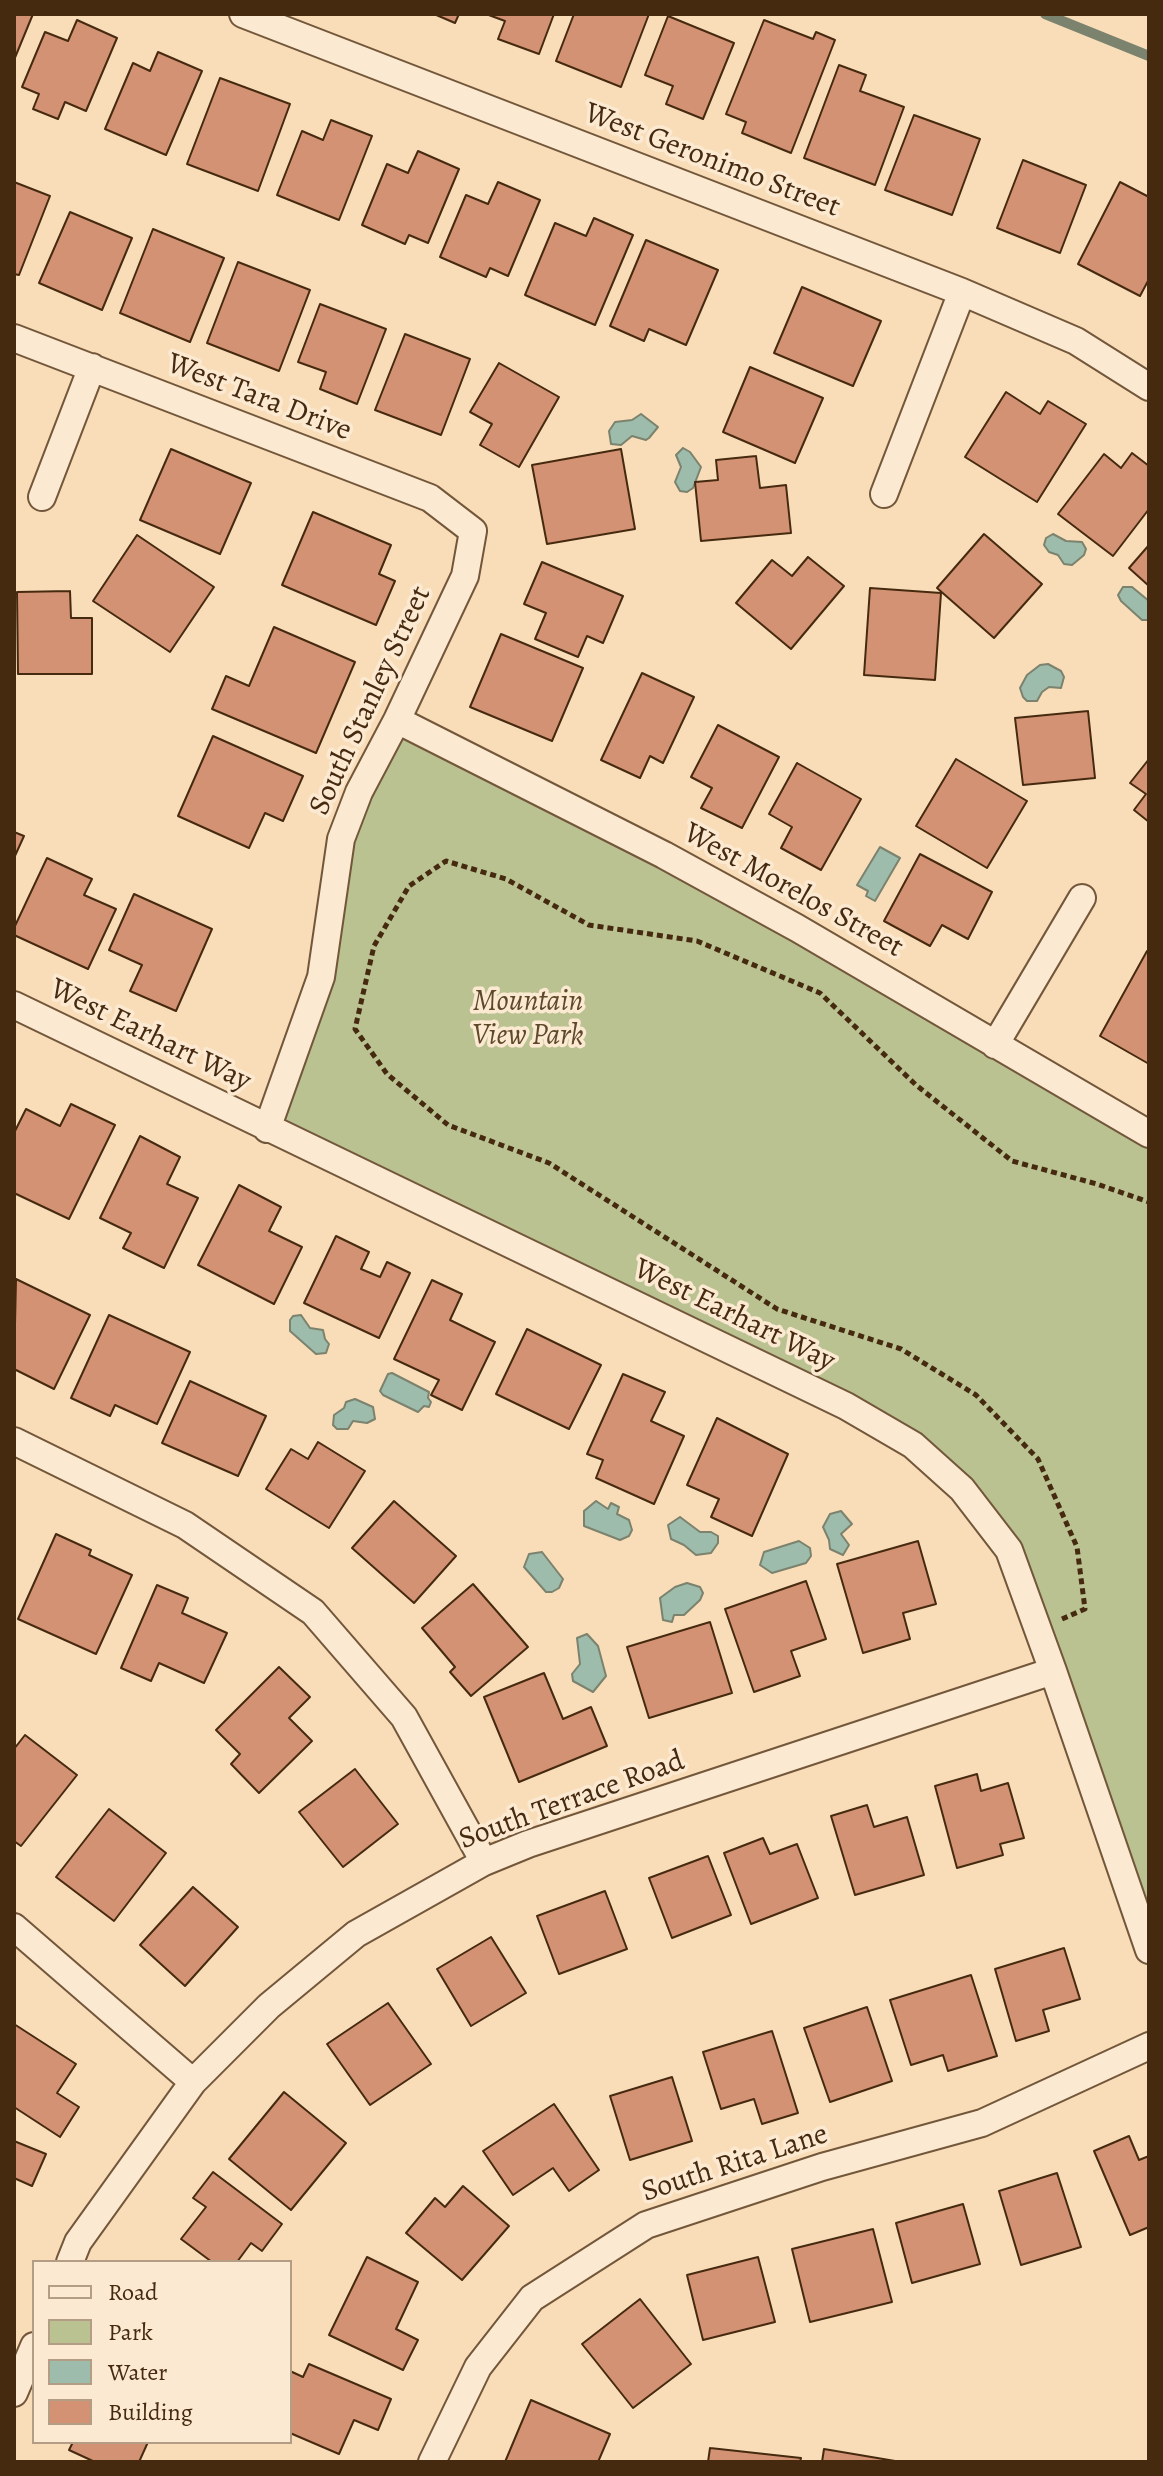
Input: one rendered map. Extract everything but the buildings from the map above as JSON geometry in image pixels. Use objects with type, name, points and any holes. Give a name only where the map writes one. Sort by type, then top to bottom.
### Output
[{"type":"street","name":"West Geronimo Street","points":[[243,14],[962,292],[1076,341],[1149,387]]},
{"type":"street","points":[[884,494],[962,292]]},
{"type":"street","name":"West Tara Drive","points":[[14,338],[430,498],[473,531]]},
{"type":"street","points":[[42,497],[92,367]]},
{"type":"street","name":"South Stanley Street","points":[[267,1129],[321,977],[341,839],[359,792],[465,576],[473,531]]},
{"type":"street","name":"West Morelos Street","points":[[397,720],[664,855],[771,913],[1149,1134]]},
{"type":"street","points":[[995,1045],[1082,898]]},
{"type":"street","name":"West Earhart Way","points":[[14,1005],[846,1406],[913,1445],[962,1489],[1009,1550],[1149,1950]]},
{"type":"street","points":[[14,1441],[185,1525],[313,1612],[404,1717],[484,1862]]},
{"type":"street","name":"South Terrace Road","points":[[71,2260],[78,2242],[193,2082],[269,2006],[356,1934],[484,1862],[528,1844],[1053,1671]]},
{"type":"street","points":[[14,1927],[193,2082]]},
{"type":"street","name":"South Rita Lane","points":[[432,2462],[478,2367],[532,2298],[646,2225],[822,2167],[982,2123],[1149,2046]]},
{"type":"street","points":[[14,2393],[32,2351]]},
{"type":"path","points":[[1038,1629],[1085,1609],[1077,1547],[1038,1459],[976,1395],[901,1349],[777,1309],[549,1163],[448,1125],[387,1074],[355,1029],[374,946],[409,886],[446,861],[506,879],[589,925],[697,941],[820,993],[916,1085],[1012,1161],[1149,1202]]},
{"type":"green space","name":"Mountain View Park","points":[[397,720],[1149,1134],[1149,1950],[1009,1550],[913,1445],[267,1129],[291,1067],[341,839]]},
{"type":"water","points":[[641,414],[658,427],[649,438],[632,436],[621,445],[611,444],[609,431],[615,422],[632,420]]},
{"type":"water","points":[[683,448],[701,467],[693,488],[687,492],[680,491],[675,482],[681,467],[676,455]]},
{"type":"water","points":[[1053,534],[1066,541],[1082,542],[1086,549],[1084,555],[1072,565],[1064,564],[1044,545],[1046,538]]},
{"type":"water","points":[[1123,587],[1132,587],[1149,601],[1149,620],[1142,620],[1121,601],[1118,595]]},
{"type":"water","points":[[1048,664],[1061,671],[1064,677],[1061,688],[1049,687],[1037,701],[1027,701],[1020,688],[1027,675],[1040,665]]},
{"type":"water","points":[[880,847],[900,858],[875,901],[866,896],[868,891],[857,885]]},
{"type":"water","points":[[301,1315],[310,1328],[323,1330],[329,1344],[326,1353],[316,1354],[290,1331],[290,1320],[293,1316]]},
{"type":"water","points":[[392,1373],[429,1392],[429,1407],[424,1406],[418,1412],[383,1395],[380,1391],[388,1374]]},
{"type":"water","points":[[355,1399],[373,1407],[375,1419],[367,1423],[353,1421],[348,1429],[337,1429],[333,1425],[334,1415],[344,1408],[346,1402]]},
{"type":"water","points":[[596,1501],[608,1509],[611,1503],[619,1507],[617,1514],[629,1520],[632,1530],[629,1536],[620,1540],[584,1526],[584,1511]]},
{"type":"water","points":[[841,1511],[852,1524],[841,1534],[849,1545],[843,1555],[830,1549],[823,1527],[830,1514]]},
{"type":"water","points":[[680,1517],[700,1532],[718,1536],[718,1543],[711,1553],[696,1555],[671,1539],[668,1525]]},
{"type":"water","points":[[799,1541],[810,1548],[811,1556],[806,1563],[772,1573],[760,1565],[764,1552]]},
{"type":"water","points":[[542,1552],[563,1579],[559,1588],[552,1592],[546,1592],[524,1567],[529,1554]]},
{"type":"water","points":[[687,1583],[700,1587],[703,1593],[700,1600],[684,1615],[674,1615],[672,1622],[663,1620],[660,1598]]},
{"type":"water","points":[[587,1634],[598,1646],[606,1676],[593,1692],[573,1681],[572,1674],[580,1664],[577,1638]]},
{"type":"waterway","points":[[1045,14],[1149,56]]}]
